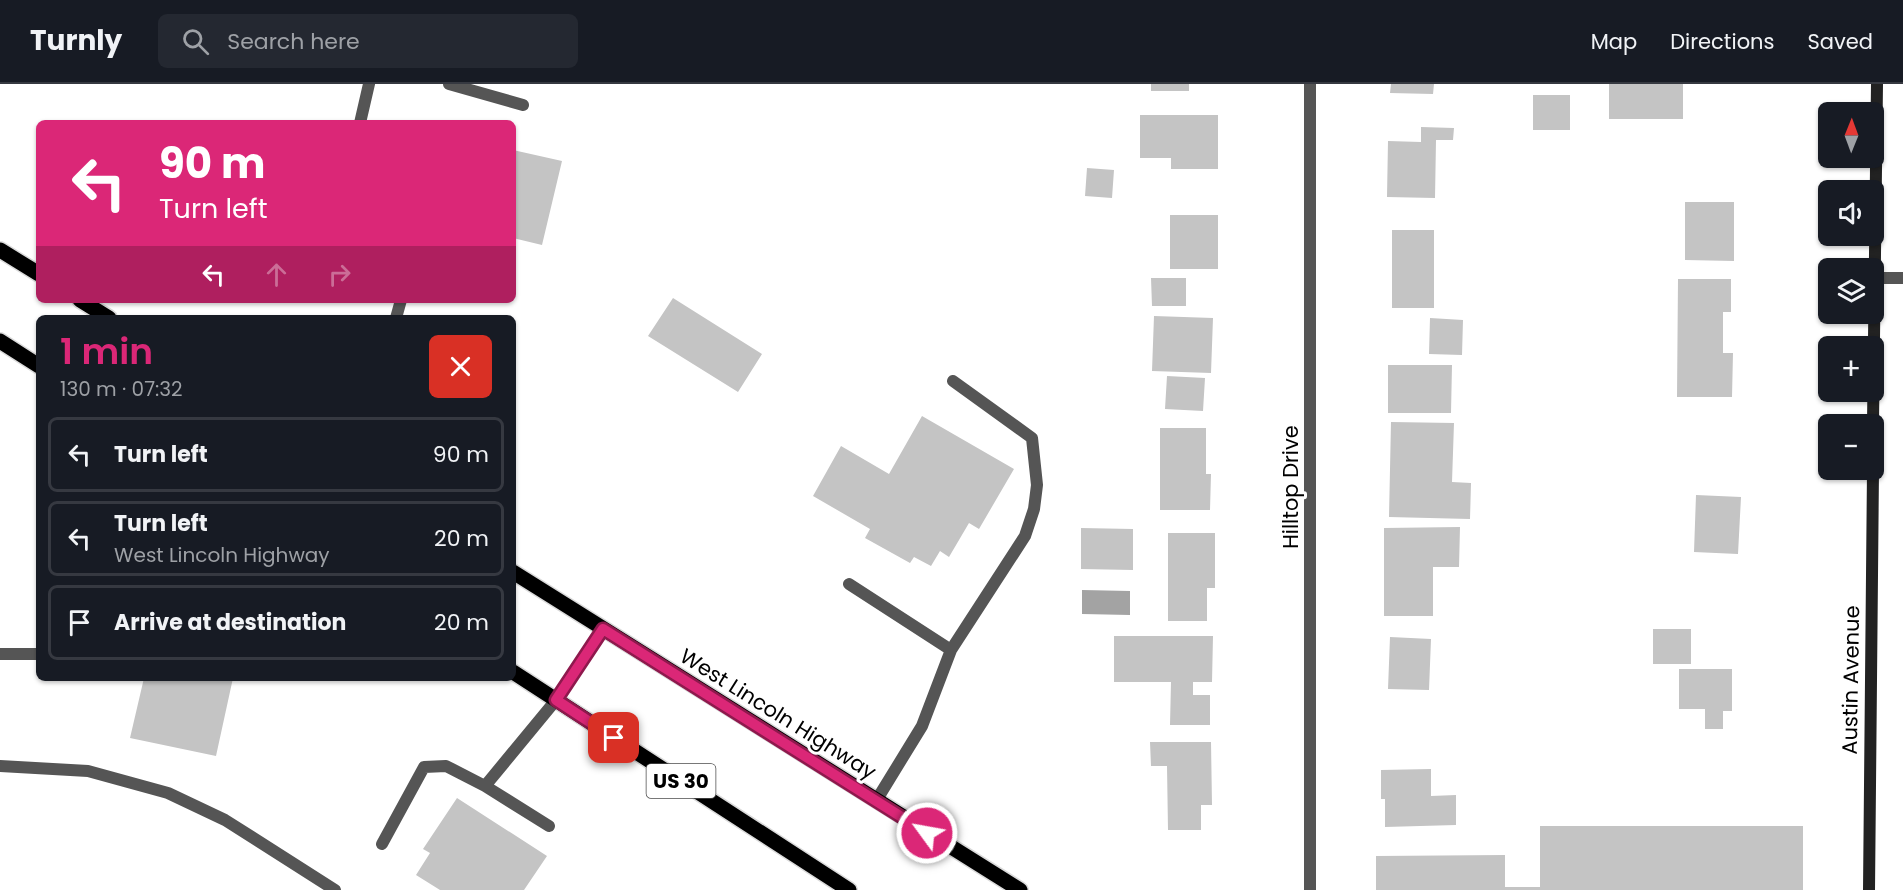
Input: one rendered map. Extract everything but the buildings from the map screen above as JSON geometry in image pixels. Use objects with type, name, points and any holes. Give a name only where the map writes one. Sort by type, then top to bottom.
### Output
[{"type":"main road","points":[[0,250],[36,272]]},
{"type":"main road","points":[[85,303],[104,315]]},
{"type":"main road","points":[[0,340],[36,364]]},
{"type":"main road","name":"West Lincoln Highway","points":[[516,574],[1020,890]]},
{"type":"main road","name":"US 30","points":[[516,674],[849,890]]},
{"type":"street","points":[[361,120],[369,84]]},
{"type":"street","points":[[449,84],[523,105]]},
{"type":"street","name":"Hilltop Drive","points":[[1310,84],[1310,890]]},
{"type":"street","points":[[1875,258],[1877,84]]},
{"type":"street","points":[[1884,278],[1903,278]]},
{"type":"street","points":[[1874,414],[1875,324]]},
{"type":"street","points":[[876,801],[922,726],[951,650],[1025,536],[1034,509],[1037,485],[1032,438],[953,381]]},
{"type":"street","name":"Austin Avenue","points":[[1869,890],[1873,480]]},
{"type":"street","points":[[849,585],[951,650]]},
{"type":"street","points":[[485,786],[556,700],[603,629]]},
{"type":"street","points":[[0,654],[36,654]]},
{"type":"street","points":[[0,766],[88,771],[168,793],[225,820],[335,890]]},
{"type":"street","points":[[382,844],[424,767],[446,766],[485,786],[549,826]]},
{"type":"shaded area","points":[[1082,590],[1130,591],[1130,615],[1082,614]]},
{"type":"route","points":[[614,738],[556,700],[603,629],[927,833]]}]
